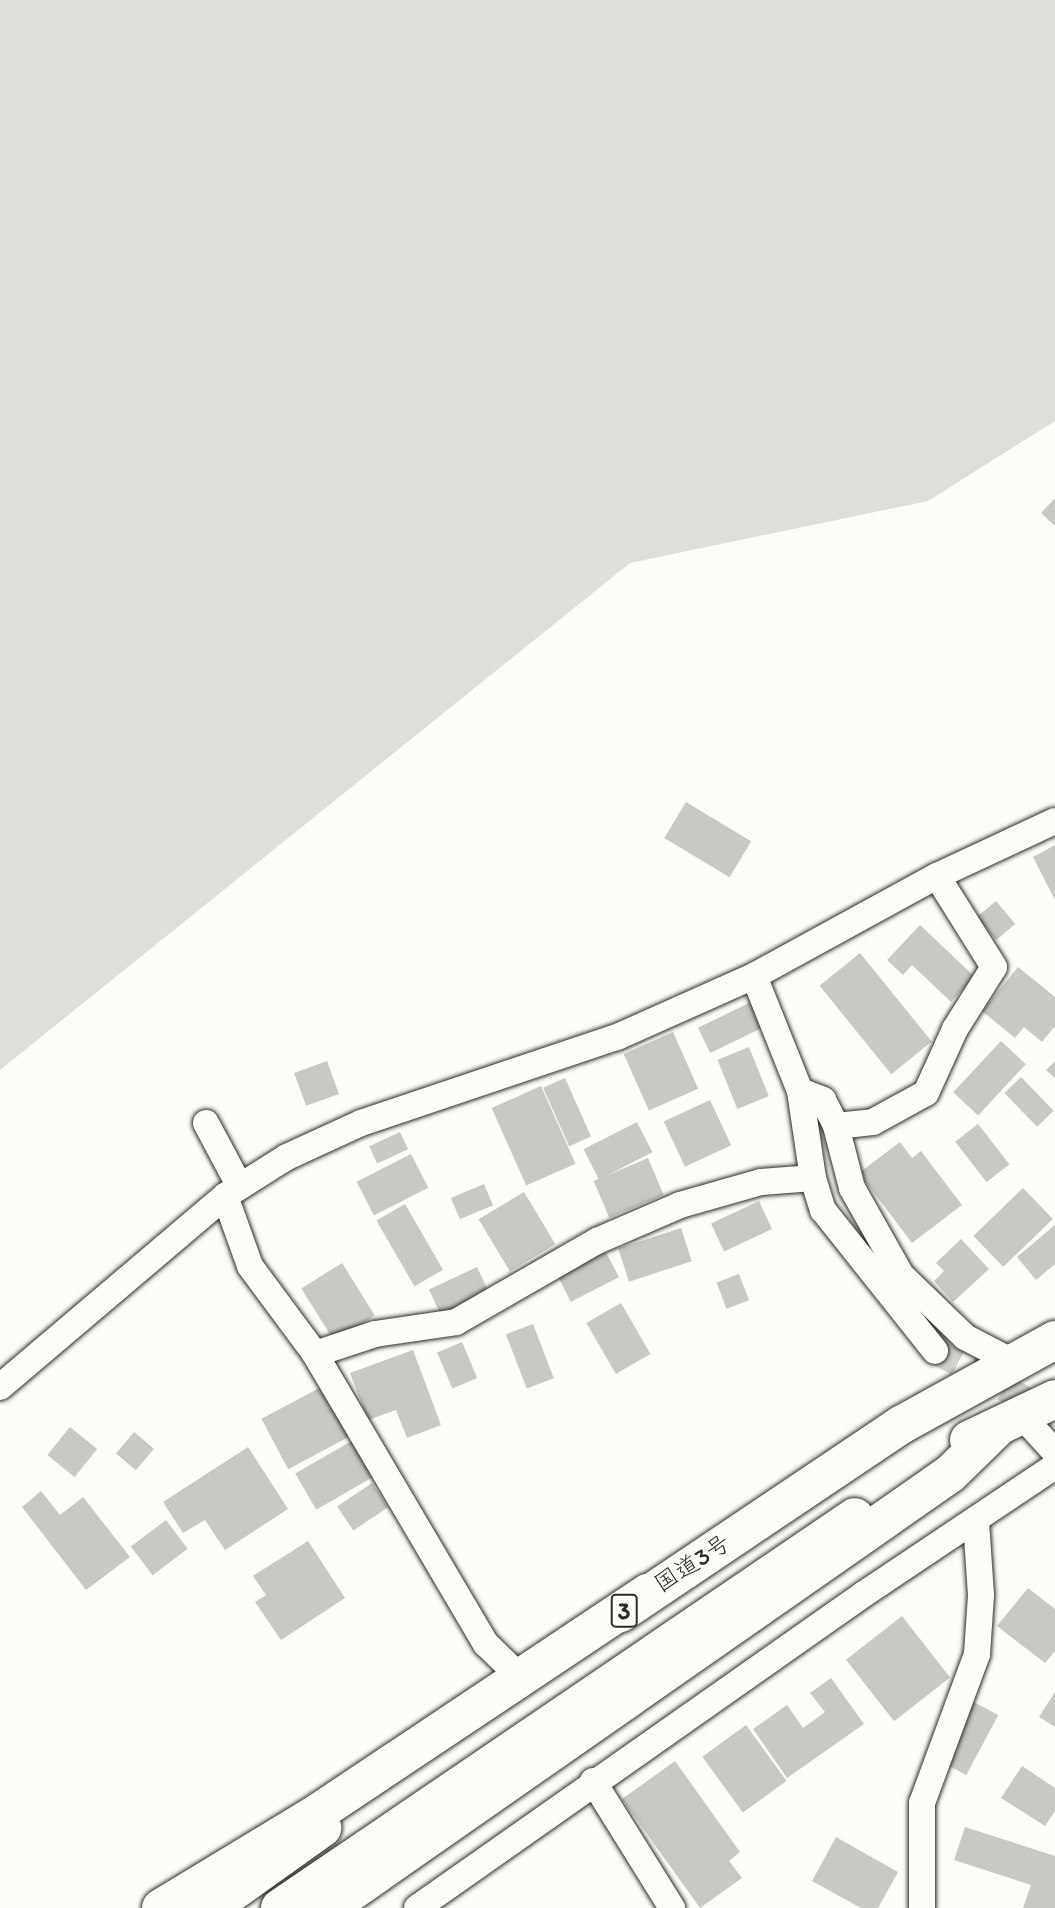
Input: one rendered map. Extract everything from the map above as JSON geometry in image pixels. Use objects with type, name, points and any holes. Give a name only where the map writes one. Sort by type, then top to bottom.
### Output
[{"type":"highway","name":"国道3号","points":[[210,1908],[576,1649],[647,1592],[901,1426],[1055,1340]]},
{"type":"highway","name":"3","points":[[280,1908],[960,1446],[1055,1399]]},
{"type":"highway","points":[[328,1908],[950,1474],[1010,1422]]},
{"type":"highway","points":[[161,1908],[313,1816],[647,1592]]},
{"type":"street","points":[[0,1387],[233,1185],[361,1123],[617,1037],[754,976],[937,876],[1055,821]]},
{"type":"street","points":[[836,1126],[873,1122],[926,1093],[955,1030],[994,967],[937,876]]},
{"type":"street","points":[[754,976],[800,1091],[813,1178],[823,1210],[935,1351]]},
{"type":"street","points":[[800,1091],[823,1100],[836,1126],[852,1188],[901,1275],[965,1337],[1013,1362]]},
{"type":"street","points":[[206,1123],[233,1185],[250,1266],[315,1354],[486,1644],[519,1676]]},
{"type":"street","points":[[315,1354],[375,1334],[456,1322],[597,1241],[680,1205],[761,1182],[813,1178]]},
{"type":"street","points":[[1010,1422],[1055,1452]]},
{"type":"street","points":[[417,1908],[593,1781],[1055,1466]]},
{"type":"street","points":[[922,1908],[922,1803],[977,1654],[982,1595],[976,1522]]},
{"type":"street","points":[[593,1781],[672,1908]]},
{"type":"shaded area","points":[[0,0],[1055,0],[1055,421],[928,501],[630,563],[0,1070]]},
{"type":"building","points":[[1055,498],[1055,526],[1041,513]]},
{"type":"building","points":[[686,802],[751,841],[730,877],[664,838]]},
{"type":"building","points":[[1055,845],[1055,900],[1033,857]]},
{"type":"building","points":[[996,901],[1015,924],[996,940],[977,917]]},
{"type":"building","points":[[920,925],[975,977],[951,1002],[912,965],[903,975],[887,960]]},
{"type":"building","points":[[860,953],[932,1042],[891,1074],[820,986]]},
{"type":"building","points":[[1018,967],[1055,997],[1055,1026],[1042,1042],[1024,1027],[1015,1038],[982,1011]]},
{"type":"building","points":[[751,1002],[763,1027],[710,1053],[698,1028]]},
{"type":"building","points":[[673,1032],[698,1089],[649,1111],[624,1054]]},
{"type":"building","points":[[1001,1041],[1026,1064],[978,1115],[953,1092]]},
{"type":"building","points":[[749,1047],[769,1096],[737,1109],[717,1060]]},
{"type":"building","points":[[327,1061],[339,1094],[306,1106],[294,1073]]},
{"type":"building","points":[[1055,1061],[1055,1078],[1046,1070]]},
{"type":"building","points":[[1021,1077],[1054,1111],[1037,1127],[1004,1093]]},
{"type":"building","points":[[565,1078],[591,1136],[569,1146],[543,1088]]},
{"type":"building","points":[[541,1086],[576,1164],[526,1186],[492,1108]]},
{"type":"building","points":[[710,1100],[731,1145],[685,1167],[664,1122]]},
{"type":"building","points":[[637,1122],[652,1152],[599,1180],[584,1149]]},
{"type":"building","points":[[978,1124],[1009,1164],[987,1182],[955,1142]]},
{"type":"building","points":[[400,1132],[408,1149],[377,1164],[369,1146]]},
{"type":"building","points":[[900,1142],[912,1158],[921,1151],[962,1205],[912,1243],[859,1173]]},
{"type":"building","points":[[411,1154],[428,1188],[374,1216],[357,1182]]},
{"type":"building","points":[[648,1158],[664,1195],[609,1218],[594,1181]]},
{"type":"building","points":[[484,1184],[493,1205],[460,1219],[451,1198]]},
{"type":"building","points":[[1023,1188],[1053,1219],[1003,1267],[973,1236]]},
{"type":"building","points":[[524,1192],[555,1244],[510,1272],[479,1219]]},
{"type":"building","points":[[759,1201],[772,1229],[724,1251],[711,1223]]},
{"type":"building","points":[[405,1204],[443,1270],[414,1286],[376,1220]]},
{"type":"building","points":[[1055,1225],[1055,1264],[1036,1280],[1017,1257]]},
{"type":"building","points":[[681,1228],[692,1261],[629,1282],[618,1248]]},
{"type":"building","points":[[961,1239],[989,1269],[953,1302],[934,1281],[944,1271],[936,1263]]},
{"type":"building","points":[[603,1246],[619,1277],[571,1302],[555,1271]]},
{"type":"building","points":[[342,1263],[375,1316],[334,1341],[301,1288]]},
{"type":"building","points":[[477,1267],[490,1295],[442,1317],[429,1289]]},
{"type":"building","points":[[739,1274],[749,1300],[727,1309],[717,1283]]},
{"type":"building","points":[[621,1303],[650,1354],[616,1374],[586,1323]]},
{"type":"building","points":[[533,1324],[554,1378],[527,1389],[506,1334]]},
{"type":"building","points":[[462,1342],[477,1378],[452,1388],[437,1353]]},
{"type":"building","points":[[413,1350],[441,1425],[407,1438],[396,1410],[368,1420],[350,1373]]},
{"type":"building","points":[[325,1385],[352,1435],[288,1469],[261,1419]]},
{"type":"building","points":[[70,1427],[97,1449],[75,1477],[47,1455]]},
{"type":"building","points":[[134,1432],[154,1449],[136,1470],[116,1453]]},
{"type":"building","points":[[355,1439],[376,1475],[316,1510],[295,1474]]},
{"type":"building","points":[[248,1447],[288,1509],[225,1550],[205,1520],[183,1533],[163,1502]]},
{"type":"building","points":[[372,1483],[388,1507],[353,1531],[337,1506]]},
{"type":"building","points":[[41,1491],[60,1515],[83,1497],[130,1557],[86,1590],[22,1507]]},
{"type":"building","points":[[166,1520],[188,1549],[153,1575],[131,1546]]},
{"type":"building","points":[[308,1541],[345,1598],[281,1640],[255,1602],[266,1595],[253,1576]]},
{"type":"building","points":[[1028,1588],[1055,1609],[1055,1651],[1045,1663],[997,1626]]},
{"type":"building","points":[[902,1616],[950,1677],[894,1721],[846,1660]]},
{"type":"building","points":[[831,1678],[864,1724],[787,1778],[753,1729],[787,1705],[803,1728],[825,1712],[810,1693]]},
{"type":"building","points":[[1055,1692],[1055,1727],[1039,1717]]},
{"type":"building","points":[[970,1700],[998,1715],[966,1775],[938,1760]]},
{"type":"building","points":[[746,1725],[787,1781],[743,1813],[702,1757]]},
{"type":"building","points":[[675,1761],[740,1852],[729,1861],[742,1878],[700,1908],[622,1799]]},
{"type":"building","points":[[1022,1766],[1055,1788],[1055,1811],[1045,1826],[1001,1798]]},
{"type":"building","points":[[965,1827],[1055,1856],[1055,1908],[1023,1908],[1031,1885],[954,1860]]},
{"type":"building","points":[[836,1837],[898,1872],[878,1908],[861,1908],[812,1881]]},
{"type":"tunnel","points":[[935,1351],[1047,1411]]}]
